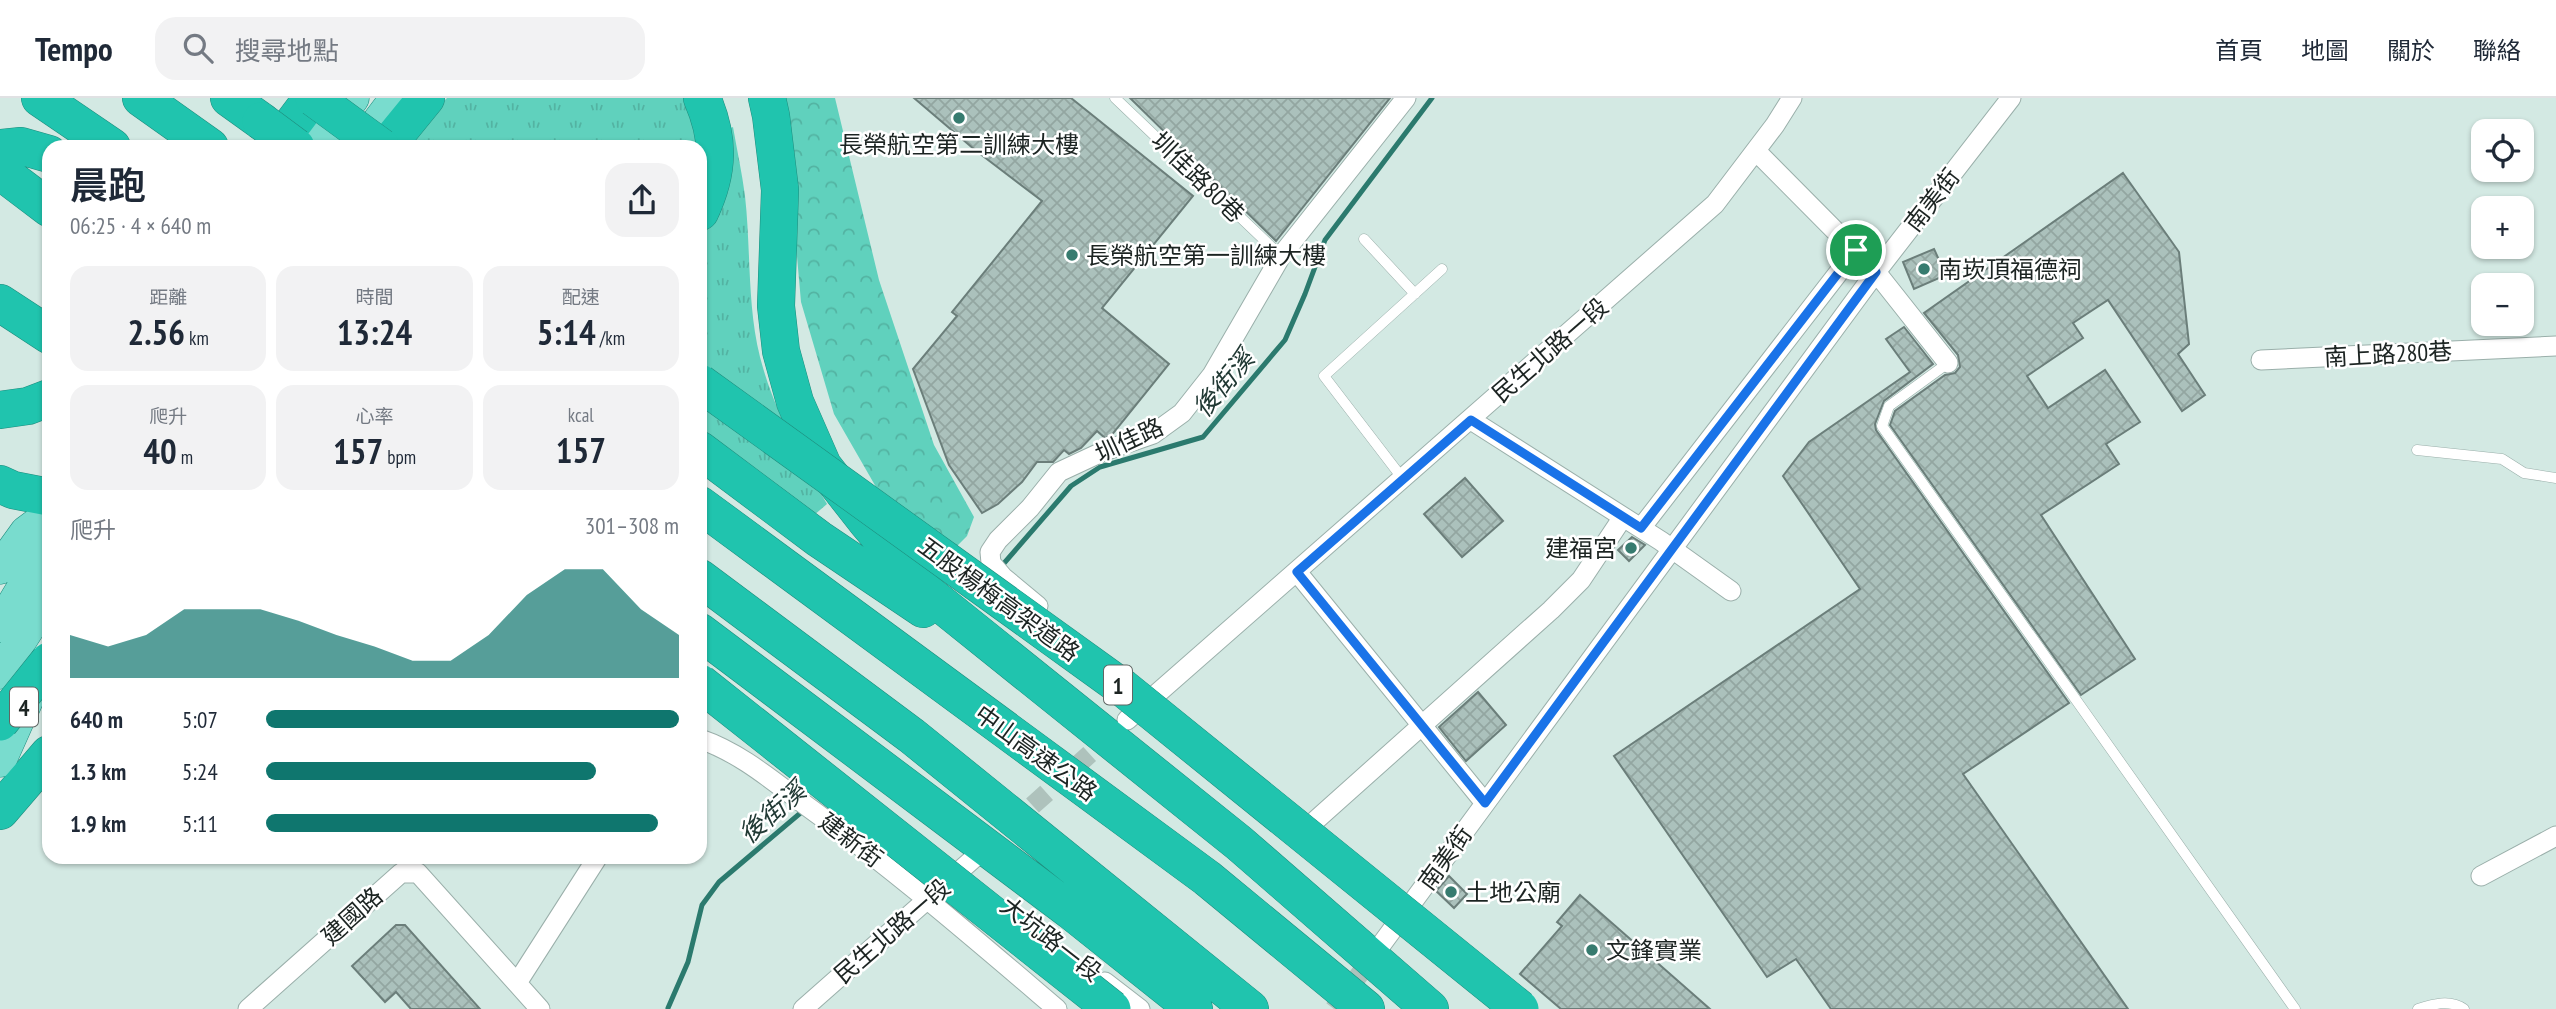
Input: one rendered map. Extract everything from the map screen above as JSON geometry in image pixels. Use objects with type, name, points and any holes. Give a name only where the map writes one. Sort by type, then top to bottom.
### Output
[{"type":"highway","points":[[40,98],[102,140]]},
{"type":"highway","points":[[141,98],[201,140]]},
{"type":"highway","points":[[229,98],[274,138],[313,98],[373,140]]},
{"type":"highway","points":[[389,140],[426,98]]},
{"type":"highway","points":[[702,98],[709,113],[717,151],[707,197]]},
{"type":"highway","points":[[744,98],[758,134],[763,164],[778,215]]},
{"type":"highway","points":[[766,98],[779,181],[776,306],[781,351],[795,402],[823,466],[926,592],[1239,843],[1430,1009]]},
{"type":"highway","points":[[0,148],[21,146],[42,152]]},
{"type":"highway","points":[[0,171],[42,203]]},
{"type":"highway","points":[[0,303],[42,330]]},
{"type":"highway","name":"五股楊梅高架道路","points":[[707,388],[1123,688],[1520,1009]]},
{"type":"highway","points":[[0,410],[28,407],[42,401]]},
{"type":"highway","points":[[707,455],[841,554],[930,614],[998,650]]},
{"type":"highway","points":[[0,484],[42,495]]},
{"type":"highway","name":"中山高速公路","points":[[707,510],[1207,878],[1366,1009]]},
{"type":"highway","points":[[707,584],[912,736],[1250,1009]]},
{"type":"highway","points":[[707,637],[1071,911],[1194,1009]]},
{"type":"highway","points":[[707,643],[741,661]]},
{"type":"highway","points":[[707,649],[741,661]]},
{"type":"highway","points":[[0,722],[42,670]]},
{"type":"highway","points":[[707,689],[1112,1009]]},
{"type":"highway","points":[[0,811],[42,762]]},
{"type":"main road","points":[[274,138],[324,98]]},
{"type":"main road","points":[[322,140],[353,98]]},
{"type":"main road","points":[[364,140],[396,98]]},
{"type":"main road","points":[[0,568],[26,532],[42,521]]},
{"type":"main road","points":[[0,626],[42,556]]},
{"type":"main road","name":"4","points":[[0,673],[42,607]]},
{"type":"main road","name":"4","points":[[0,761],[42,668]]},
{"type":"street","name":"圳佳路","points":[[1152,699],[997,570],[990,552],[1059,472],[1104,451],[1153,434],[1182,413],[1212,375],[1281,256],[1406,98]]},
{"type":"street","name":"民生北路一段","points":[[1127,720],[1715,204],[1792,98]]},
{"type":"street","name":"南美街","points":[[1381,945],[1876,272],[2011,98]]},
{"type":"street","points":[[1756,151],[1876,272],[1948,363]]},
{"type":"street","points":[[1641,528],[1856,250]]},
{"type":"street","name":"南上路280巷","points":[[2261,360],[2556,345]]},
{"type":"street","points":[[1471,420],[1641,528],[1731,591]]},
{"type":"street","points":[[1317,820],[1551,610],[1581,580],[1623,517]]},
{"type":"street","points":[[1297,572],[1485,803]]},
{"type":"street","name":"建新街","points":[[707,741],[748,763],[837,828],[928,900]]},
{"type":"street","points":[[2481,876],[2556,836]]},
{"type":"street","name":"民生北路一段","points":[[803,1009],[981,852]]},
{"type":"street","points":[[517,983],[593,864]]},
{"type":"street","name":"大坑路一段","points":[[962,869],[1140,1009]]},
{"type":"street","name":"建國路","points":[[248,1009],[401,873],[418,873],[540,1009]]},
{"type":"street","name":"大坑路一段","points":[[928,900],[1058,1009]]},
{"type":"lane","name":"圳佳路80巷","points":[[1115,98],[1281,256]]},
{"type":"lane","points":[[1364,239],[1415,294]]},
{"type":"lane","points":[[1404,479],[1324,376],[1442,269]]},
{"type":"lane","points":[[1948,363],[1889,406],[1882,426],[2295,1009]]},
{"type":"lane","points":[[2417,450],[2501,459],[2524,473],[2556,478]]},
{"type":"lane","points":[[2417,1009],[2438,1003],[2464,1009]]},
{"type":"green space","points":[[447,98],[689,98],[698,140],[404,140]]},
{"type":"green space","points":[[778,98],[835,98],[879,280],[934,445],[974,517],[967,536],[957,546],[880,494],[834,414],[801,302],[786,131]]},
{"type":"green space","points":[[733,127],[745,196],[751,297],[760,357],[780,414],[827,504],[813,516],[707,438],[707,224],[713,216],[725,130]]},
{"type":"building","points":[[914,98],[1071,98],[1193,196],[1102,308],[1169,364],[1111,436],[1105,438],[1097,431],[1081,448],[1069,454],[1064,450],[1053,462],[1037,462],[1022,482],[998,504],[982,513],[949,465],[913,369],[957,316],[952,312],[1042,201],[975,150]]},
{"type":"building","points":[[1130,98],[1390,98],[1276,241]]},
{"type":"building","points":[[2123,173],[2179,252],[2189,344],[2178,354],[2205,395],[2182,411],[2108,300],[2073,323],[2083,338],[2027,376],[2048,408],[2105,370],[2140,422],[2106,444],[2119,464],[2041,515],[2135,659],[2081,695],[1890,425],[1895,411],[1945,375],[1955,373],[1960,367],[1958,355],[1924,313]]},
{"type":"building","name":"南崁頂福德祠","points":[[1934,249],[1946,275],[1914,289],[1903,262]]},
{"type":"building","points":[[1904,327],[1933,364],[1884,401],[1875,424],[1876,430],[2069,703],[1963,774],[2128,1009],[1831,1009],[1796,959],[1767,977],[1614,756],[1860,589],[1783,476],[1809,442],[1910,372],[1886,339]]},
{"type":"building","points":[[1465,478],[1503,521],[1462,557],[1424,514]]},
{"type":"building","name":"建福宮","points":[[1632,537],[1645,545],[1629,561],[1618,550]]},
{"type":"building","points":[[1478,692],[1506,725],[1466,761],[1439,727]]},
{"type":"building","name":"土地公廟","points":[[1449,876],[1467,894],[1454,908],[1436,891]]},
{"type":"building","name":"文鋒實業","points":[[1580,895],[1710,1009],[1561,1009],[1520,974],[1562,926],[1557,922]]},
{"type":"building","points":[[396,925],[405,925],[480,1009],[411,1009],[396,992],[385,1002],[352,966]]},
{"type":"waterway","name":"後街溪","points":[[999,569],[1071,486],[1100,467],[1203,437],[1285,340],[1325,240],[1432,98]]},
{"type":"waterway","name":"後街溪","points":[[668,1008],[688,962],[702,905],[719,882],[804,810]]},
{"type":"tunnel","points":[[1011,825],[1114,732]]},
{"type":"tunnel","points":[[1334,1009],[1376,952]]},
{"type":"place","name":"長榮航空第二訓練大樓","points":[[959,118]]},
{"type":"place","name":"長榮航空第一訓練大樓","points":[[1072,255]]},
{"type":"place","name":"南崁頂福德祠","points":[[1924,269]]},
{"type":"place","name":"建福宮","points":[[1631,548]]},
{"type":"place","name":"土地公廟","points":[[1451,892]]},
{"type":"place","name":"文鋒實業","points":[[1592,950]]},
{"type":"route","points":[[1856,250],[1876,272],[1485,803],[1297,572],[1471,420],[1641,528],[1856,250]]}]
